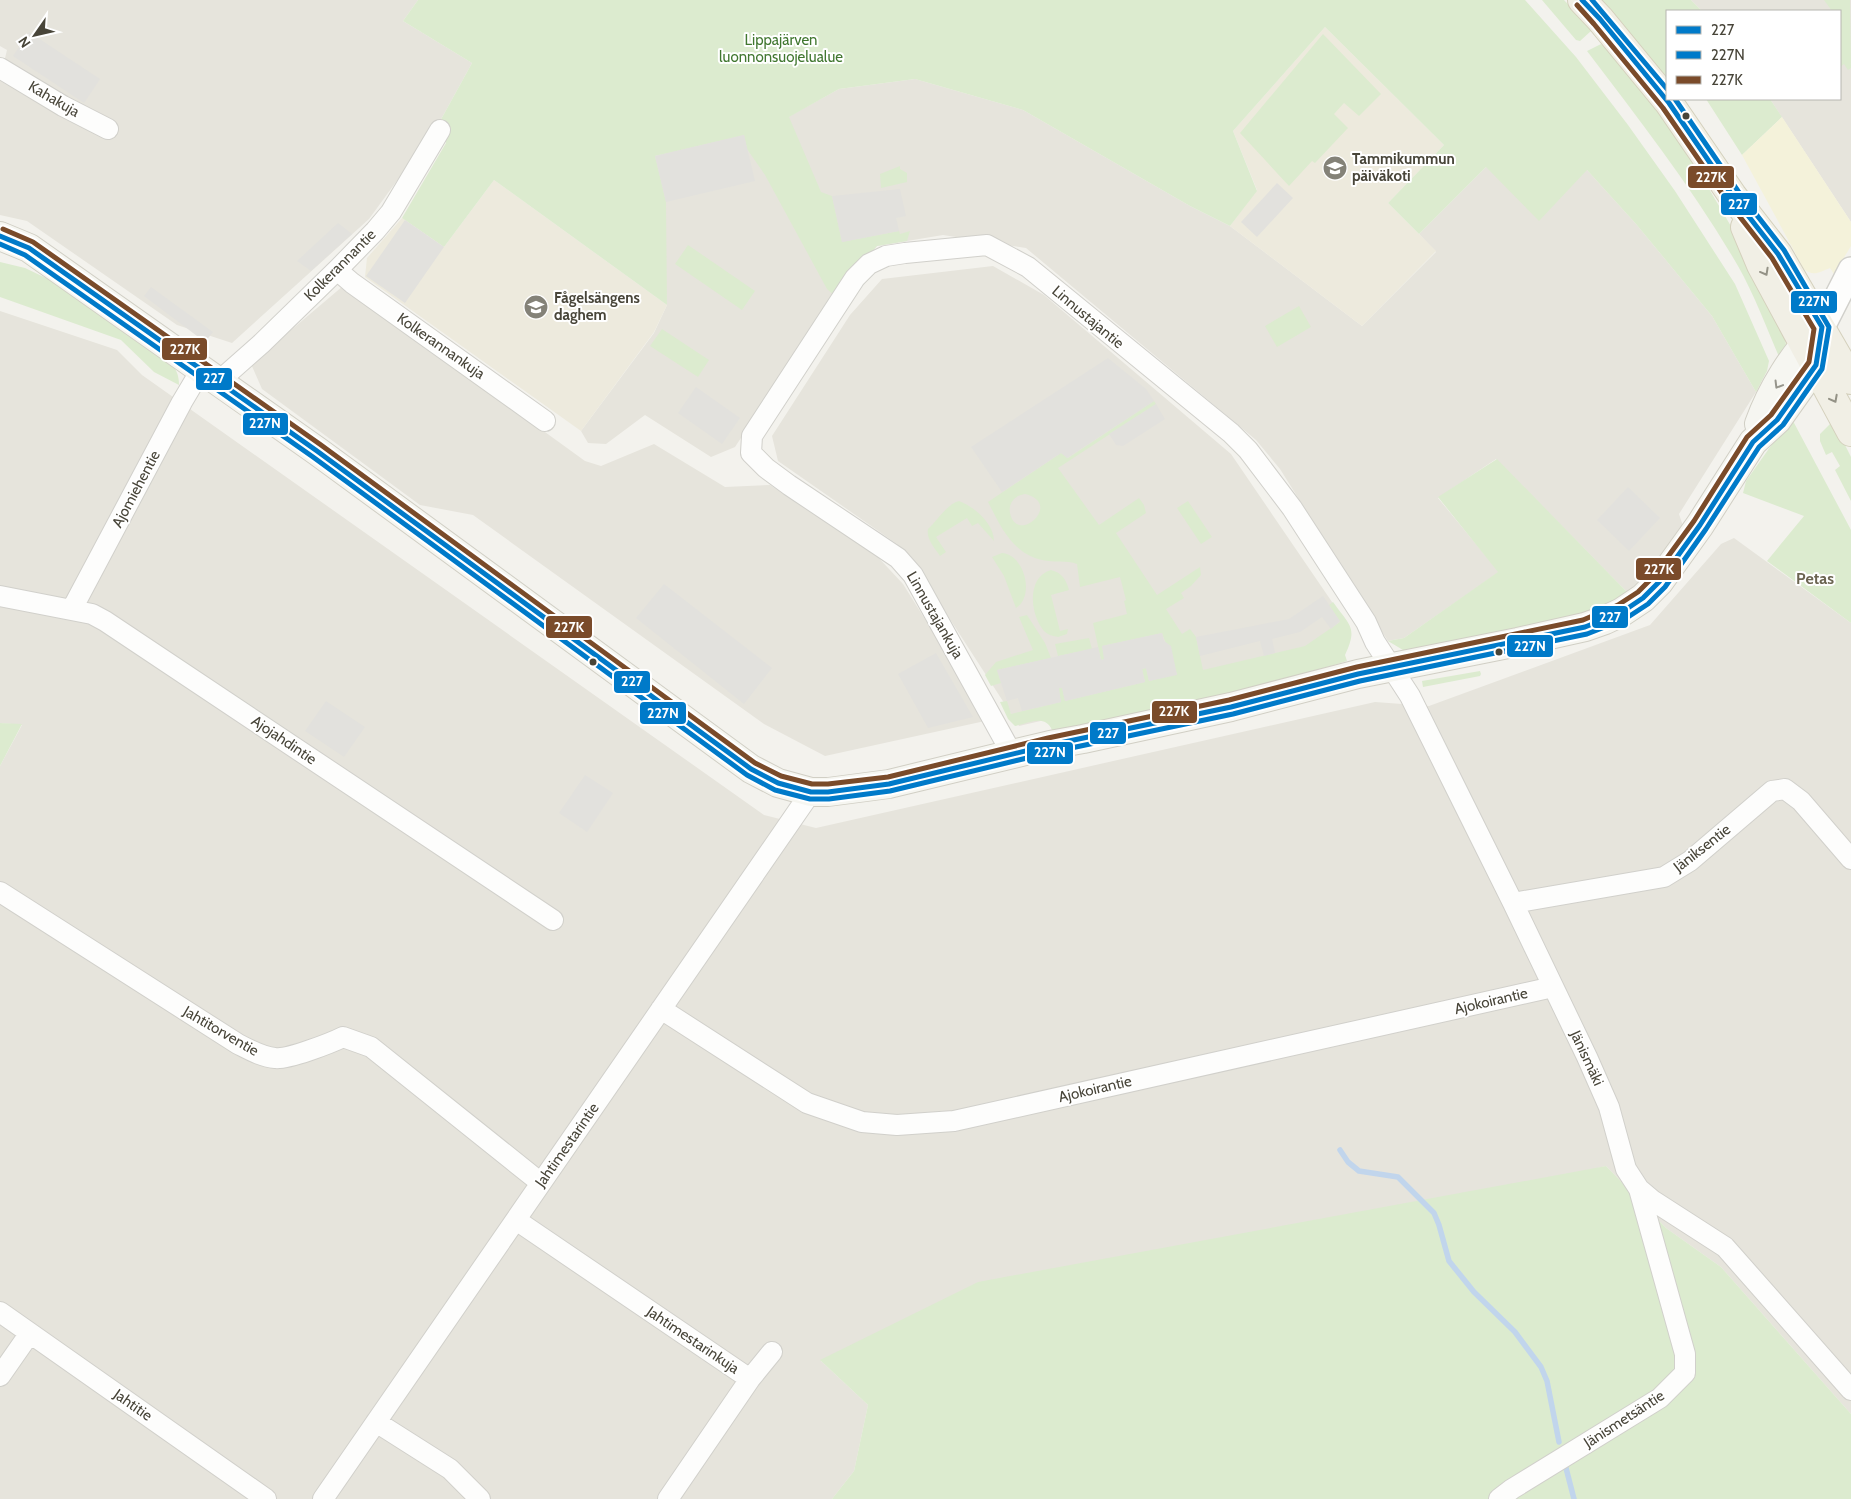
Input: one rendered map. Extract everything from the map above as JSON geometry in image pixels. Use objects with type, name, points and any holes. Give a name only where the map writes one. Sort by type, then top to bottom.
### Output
[{"type":"main road","points":[[1582,0],[1605,24],[1666,99]]},
{"type":"main road","points":[[1667,100],[1732,195],[1760,265],[1814,345],[1851,432]]},
{"type":"main road","points":[[0,236],[29,248],[317,451],[751,770],[778,783],[811,792],[828,792],[889,784],[1012,754],[1230,707],[1358,674],[1584,627],[1622,612],[1643,598],[1659,582],[1700,525],[1753,442],[1777,420],[1814,345]]},
{"type":"main road","points":[[0,254],[25,261],[51,264]]},
{"type":"main road","points":[[1814,345],[1851,380]]},
{"type":"street","name":"Kahakuja","points":[[0,68],[63,106],[108,129]]},
{"type":"street","name":"Kolkerannantie","points":[[209,376],[261,344],[337,270],[392,212],[440,130]]},
{"type":"street","name":"Linnustajantie","points":[[751,453],[752,436],[855,278],[869,264],[886,256],[987,245],[1028,266],[1231,433],[1248,450],[1309,534],[1366,622],[1375,642],[1392,668]]},
{"type":"street","name":"Kolkerannankuja","points":[[337,270],[352,283],[545,421]]},
{"type":"street","points":[[1814,345],[1851,270]]},
{"type":"street","name":"Ajomiehentie","points":[[72,609],[182,402],[209,376]]},
{"type":"street","name":"Linnustajankuja","points":[[751,453],[766,468],[789,485],[898,558],[906,566],[935,614],[1012,754]]},
{"type":"street","name":"Ajojahdintie","points":[[0,596],[72,609],[92,614],[105,621],[553,920]]},
{"type":"street","name":"Jänismäki","points":[[1392,668],[1410,696],[1513,903],[1609,1106],[1626,1169],[1639,1189],[1652,1200],[1707,1234],[1725,1248],[1851,1390]]},
{"type":"street","name":"Jäniksentie","points":[[1513,903],[1664,877],[1690,861],[1772,791],[1784,789],[1801,801],[1851,859]]},
{"type":"street","name":"Jahtimestarintie","points":[[323,1499],[811,792]]},
{"type":"street","name":"Jahtitorventie","points":[[0,892],[238,1044],[260,1055],[278,1059],[325,1045],[343,1037],[371,1047],[541,1183]]},
{"type":"street","name":"Ajokoirantie","points":[[661,1009],[808,1103],[862,1122],[897,1125],[954,1121],[1553,987]]},
{"type":"street","name":"Jänismetsäntie","points":[[1499,1499],[1512,1489],[1660,1398],[1686,1373],[1685,1354],[1639,1189]]},
{"type":"street","name":"Jahtimestarinkuja","points":[[516,1220],[750,1378],[668,1499]]},
{"type":"street","name":"Jahtitie","points":[[0,1312],[266,1499]]},
{"type":"street","points":[[0,1376],[30,1333]]},
{"type":"street","points":[[750,1378],[772,1352]]},
{"type":"street","points":[[376,1422],[450,1469],[480,1499]]},
{"type":"shaded area","points":[[0,0],[418,0],[403,21],[472,63],[439,123],[369,219],[232,343],[177,325],[27,221],[0,215],[0,79],[7,50],[0,46]]},
{"type":"shaded area","points":[[1691,0],[1851,0],[1851,222],[1771,100],[1841,100],[1841,10],[1701,10]]},
{"type":"shaded area","name":"Tammikummun päiväkoti","points":[[1325,27],[1444,145],[1388,203],[1436,251],[1362,326],[1230,226],[1257,190],[1233,131]]},
{"type":"shaded area","points":[[29,32],[100,79],[84,103],[13,56]]},
{"type":"shaded area","points":[[915,79],[1023,110],[1190,206],[1230,226],[1362,326],[1436,252],[1419,234],[1486,167],[1587,170],[1636,224],[1712,316],[1756,392],[1679,514],[1685,532],[1656,570],[1627,592],[1496,459],[1438,498],[1499,572],[1404,638],[1388,641],[1280,469],[1256,440],[1026,248],[943,235],[877,246],[844,282],[735,447],[711,457],[645,415],[606,444],[588,443],[581,431],[654,333],[667,305],[655,156],[788,117],[839,89]]},
{"type":"shaded area","points":[[744,135],[755,181],[666,202],[655,156]]},
{"type":"shaded area","name":"Fågelsängens daghem","points":[[494,180],[667,305],[654,332],[581,431],[365,277],[367,258],[402,218],[444,247]]},
{"type":"shaded area","points":[[1277,183],[1293,198],[1257,237],[1241,222]]},
{"type":"shaded area","points":[[900,189],[906,216],[896,218],[899,231],[842,242],[832,196]]},
{"type":"shaded area","points":[[405,220],[444,247],[405,303],[366,276]]},
{"type":"shaded area","points":[[338,223],[352,234],[311,271],[297,261]]},
{"type":"shaded area","points":[[993,266],[1044,295],[1231,454],[1345,621],[1310,658],[1019,726],[924,579],[897,544],[778,461],[772,436],[850,315],[882,279]]},
{"type":"shaded area","points":[[343,286],[585,461],[601,466],[654,444],[725,487],[770,485],[876,555],[903,584],[978,704],[985,721],[825,756],[764,724],[473,515],[420,505],[262,389],[251,364]]},
{"type":"shaded area","points":[[151,287],[213,332],[205,342],[144,296]]},
{"type":"shaded area","points":[[0,311],[117,350],[142,375],[764,815],[816,828],[1375,702],[1429,706],[1650,625],[1721,544],[1734,538],[1851,623],[1851,1414],[1721,1267],[1666,1228],[1606,1166],[821,1361],[868,1405],[854,1471],[832,1499],[0,1499],[0,766],[22,725],[0,723]]},
{"type":"shaded area","points":[[1108,358],[1146,389],[1154,401],[1067,458],[1061,453],[1002,492],[971,447]]},
{"type":"shaded area","points":[[696,387],[740,418],[722,444],[678,413]]},
{"type":"shaded area","points":[[1156,404],[1165,419],[1123,446],[1116,445],[1109,434]]},
{"type":"shaded area","points":[[1628,487],[1660,518],[1629,551],[1597,520]]},
{"type":"shaded area","points":[[664,584],[772,668],[744,704],[636,618]]},
{"type":"shaded area","points":[[1323,596],[1340,621],[1331,629],[1322,617],[1300,632],[1272,639],[1275,653],[1264,656],[1260,641],[1200,656],[1196,637],[1289,619]]},
{"type":"shaded area","points":[[1162,633],[1164,641],[1171,646],[1177,675],[1149,681],[1146,668],[1142,669],[1145,682],[1065,701],[1062,688],[1059,688],[1061,702],[1022,711],[1018,698],[1007,701],[997,670],[1098,647],[1101,660],[1104,659],[1102,646]]},
{"type":"shaded area","points":[[936,653],[973,717],[928,728],[898,674]]},
{"type":"shaded area","points":[[326,701],[365,727],[344,757],[305,731]]},
{"type":"shaded area","points":[[585,775],[613,793],[587,832],[559,813]]},
{"type":"green space","name":"Lippajärven luonnonsuojelualue","points":[[418,0],[1525,0],[1576,57],[1675,191],[1735,284],[1769,361],[1767,371],[1756,392],[1712,316],[1636,224],[1587,170],[1539,221],[1486,167],[1419,234],[1388,203],[1444,145],[1325,27],[1233,131],[1257,191],[1230,226],[1190,206],[1023,110],[915,79],[839,89],[789,117],[821,192],[832,196],[842,242],[899,231],[900,234],[910,231],[907,241],[877,246],[844,282],[835,296],[827,289],[765,175],[747,149],[744,135],[655,156],[666,202],[667,305],[494,180],[444,247],[402,218],[446,143],[439,123],[472,63],[403,21]]},
{"type":"green space","points":[[1542,0],[1564,0],[1591,28],[1591,31],[1580,41],[1576,40]]},
{"type":"green space","points":[[1598,0],[1691,0],[1701,10],[1666,10],[1666,78]]},
{"type":"green space","points":[[1824,0],[1850,0],[1851,68],[1848,70],[1844,64],[1841,66],[1841,10],[1831,10]]},
{"type":"green space","points":[[1323,34],[1381,94],[1359,116],[1344,103],[1334,114],[1348,128],[1315,163],[1312,161],[1289,186],[1240,133]]},
{"type":"green space","points":[[1601,44],[1638,85],[1685,148],[1742,245],[1782,323],[1786,345],[1780,359],[1749,288],[1721,238],[1666,156],[1587,51]]},
{"type":"green space","points":[[1707,100],[1771,100],[1782,117],[1742,155]]},
{"type":"green space","points":[[900,166],[900,169],[907,173],[907,182],[881,188],[880,174]]},
{"type":"green space","points":[[688,245],[755,291],[742,310],[675,264]]},
{"type":"green space","points":[[0,262],[25,268],[67,288],[170,361],[177,372],[179,385],[154,372],[121,340],[0,297]]},
{"type":"green space","points":[[1299,306],[1311,327],[1277,347],[1265,326]]},
{"type":"green space","points":[[662,329],[709,360],[698,377],[650,346]]},
{"type":"green space","points":[[1154,401],[1156,404],[1058,468],[1099,525],[1139,498],[1144,505],[1146,513],[1116,533],[1157,595],[1200,567],[1201,575],[1181,593],[1184,598],[1166,609],[1182,634],[1190,629],[1196,637],[1203,670],[1305,646],[1340,622],[1329,605],[1333,602],[1350,627],[1351,638],[1345,655],[1347,661],[1209,703],[1052,730],[1049,725],[1041,721],[1015,726],[1008,719],[1000,702],[1007,701],[1011,714],[1061,702],[1058,688],[1062,687],[1065,701],[1145,682],[1142,669],[1146,668],[1149,681],[1177,674],[1162,633],[1102,646],[1105,659],[1101,660],[1093,623],[1127,614],[1124,601],[1126,600],[1120,577],[1080,587],[1077,564],[1042,560],[1023,552],[1009,538],[988,502],[1061,453],[1068,458]],"holes":[[[1025,494],[1036,499],[1040,505],[1039,513],[1035,519],[1028,524],[1021,525],[1014,522],[1010,513],[1011,502]]]},
{"type":"green space","points":[[1793,421],[1851,530],[1851,623],[1767,561],[1804,516],[1743,493],[1746,481],[1787,423]]},
{"type":"green space","points":[[1833,421],[1851,457],[1851,501],[1835,470],[1840,466],[1832,452],[1826,455],[1820,441],[1820,434]]},
{"type":"green space","points":[[1497,459],[1627,592],[1597,610],[1408,653],[1388,641],[1404,638],[1498,572],[1438,497]]},
{"type":"green space","points":[[959,501],[971,507],[987,522],[991,528],[994,541],[978,523],[972,526],[967,518],[936,537],[946,552],[940,556],[933,547],[928,529],[946,509]]},
{"type":"green space","points":[[1188,501],[1212,537],[1201,544],[1177,508]]},
{"type":"green space","points":[[1002,553],[1010,555],[1017,561],[1025,577],[1025,595],[1022,602],[1016,608],[1004,576],[992,557]]},
{"type":"green space","points":[[1051,570],[1063,577],[1069,590],[1051,595],[1060,631],[1068,629],[1067,634],[1058,637],[1044,631],[1039,624],[1033,607],[1034,588],[1037,580]]},
{"type":"green space","points":[[1027,615],[1045,643],[1051,658],[997,670],[1001,683],[991,686],[985,675],[996,662],[1033,650],[1019,617]]},
{"type":"green space","points":[[1089,638],[1092,649],[1058,656],[1055,644]]},
{"type":"green space","points":[[1480,671],[1480,676],[1423,687],[1422,681]]},
{"type":"green space","points":[[0,723],[22,724],[0,766]]},
{"type":"green space","points":[[1606,1166],[1666,1228],[1721,1267],[1851,1414],[1851,1499],[832,1499],[854,1471],[868,1405],[820,1360],[978,1282]]},
{"type":"sand","points":[[1782,117],[1851,222],[1851,246],[1834,274],[1830,268],[1814,273],[1804,269],[1742,155]]},
{"type":"waterway","points":[[1340,1150],[1348,1162],[1359,1171],[1398,1177],[1434,1213],[1449,1261],[1474,1292],[1515,1332],[1541,1367],[1547,1381],[1559,1442]]},
{"type":"waterway","points":[[1566,1468],[1574,1499]]},
{"type":"transit line","name":"227","points":[[1582,0],[1666,99]]},
{"type":"transit line","name":"227N","points":[[1592,0],[1666,88]]},
{"type":"transit line","name":"227K","points":[[3,229],[33,242],[321,445],[755,763],[781,776],[812,784],[888,777],[1048,738],[1229,700],[1357,667],[1583,620],[1618,605],[1638,592],[1653,577],[1694,521],[1747,437],[1771,415],[1809,362],[1814,329],[1772,258],[1726,199],[1663,108],[1577,5]]},
{"type":"transit line","name":"227","points":[[0,236],[29,248],[317,451],[751,769],[778,783],[811,792],[828,792],[889,784],[1050,745],[1231,707],[1358,674],[1585,627],[1622,612],[1643,598],[1659,582],[1700,525],[1753,442],[1777,420],[1816,365],[1822,327],[1778,254],[1732,195],[1667,100]]},
{"type":"transit line","name":"227N","points":[[0,244],[25,255],[313,457],[747,775],[775,790],[810,799],[829,799],[890,791],[1052,752],[1233,714],[1360,681],[1587,634],[1625,619],[1648,604],[1665,587],[1706,529],[1759,447],[1783,425],[1822,369],[1829,327],[1784,250],[1738,191],[1676,100]]},
{"type":"place","name":"Tammikummun päiväkoti","points":[[1335,168]]},
{"type":"place","name":"Fågelsängens daghem","points":[[536,307]]},
{"type":"district","name":"Petas","points":[[1815,578]]}]
